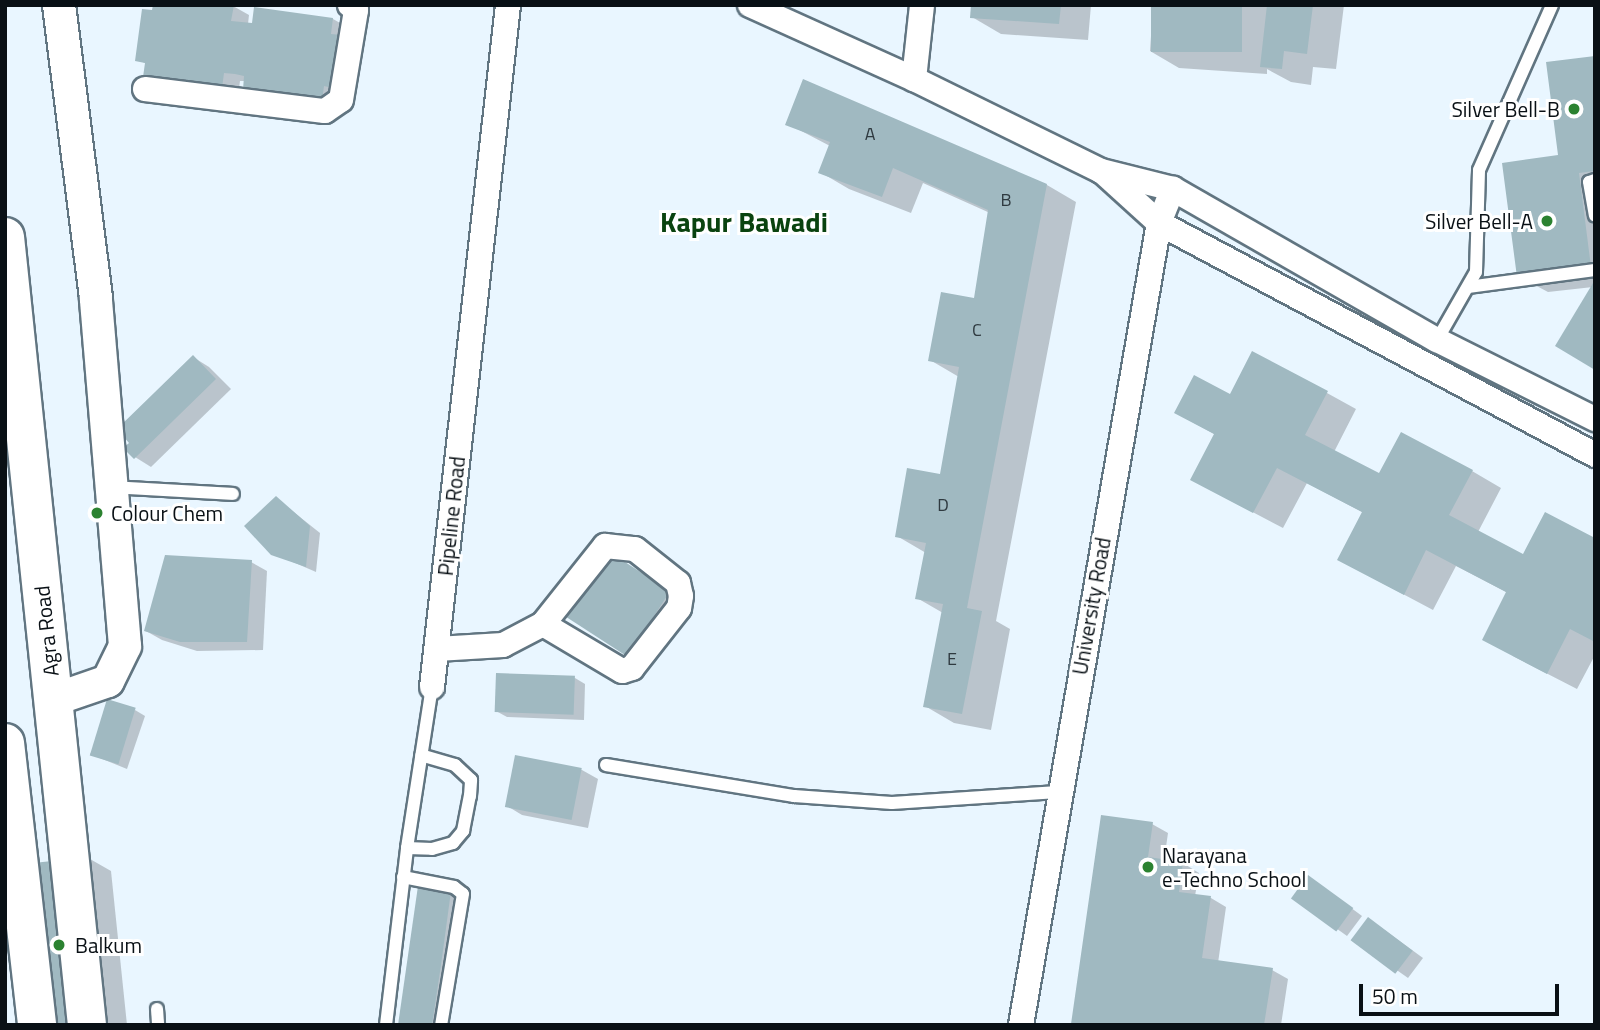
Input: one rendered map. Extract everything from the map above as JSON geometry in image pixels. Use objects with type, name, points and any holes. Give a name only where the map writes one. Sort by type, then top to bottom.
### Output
[{"type":"highway","name":"Agra Road","points":[[5,237],[87,1025]]},
{"type":"highway","points":[[5,743],[37,1025]]},
{"type":"highway","points":[[10,789],[61,781]]},
{"type":"street","points":[[53,700],[108,681],[125,646],[96,298],[60,5]]},
{"type":"street","points":[[145,89],[325,111],[341,100],[356,10],[350,5]]},
{"type":"street","name":"Pipeline Road","points":[[432,688],[508,5]]},
{"type":"street","points":[[750,5],[914,79],[1101,171],[1173,189],[1437,340],[1595,419]]},
{"type":"street","points":[[914,79],[922,5]]},
{"type":"street","points":[[1101,171],[1159,223],[1595,455]]},
{"type":"street","name":"University Road","points":[[1021,1025],[1058,792],[1159,223],[1173,189]]},
{"type":"street","points":[[437,649],[503,645],[543,624],[605,546],[635,549],[678,583],[681,596],[679,608],[632,668],[622,671],[543,624]]},
{"type":"lane","points":[[1437,340],[1476,272],[1479,170],[1552,5]]},
{"type":"lane","points":[[1595,180],[1589,181],[1595,215]]},
{"type":"lane","points":[[1468,286],[1595,270]]},
{"type":"lane","points":[[112,487],[233,494]]},
{"type":"lane","name":"Pipeline Road","points":[[386,1025],[403,877],[432,688]]},
{"type":"lane","points":[[407,848],[432,849],[453,843],[463,831],[470,796],[471,779],[455,765],[421,755]]},
{"type":"lane","points":[[606,765],[794,796],[892,803],[1058,792]]},
{"type":"lane","points":[[403,877],[454,887],[463,894],[441,1025]]},
{"type":"lane","points":[[157,1009],[158,1025]]},
{"type":"building","points":[[153,5],[234,5],[231,21],[252,23],[254,7],[333,18],[331,34],[341,35],[333,88],[324,86],[322,101],[243,90],[244,76],[235,74],[224,73],[222,88],[143,77],[145,63],[135,61],[142,9],[152,10]]},
{"type":"building","points":[[971,5],[1061,5],[1059,24],[970,18]]},
{"type":"building","points":[[1151,5],[1242,5],[1242,52],[1151,52]]},
{"type":"building","points":[[1267,5],[1313,5],[1307,54],[1284,51],[1282,69],[1260,67]]},
{"type":"building","name":"Silver Bell-A","points":[[1595,56],[1595,171],[1579,173],[1591,267],[1517,277],[1502,163],[1558,155],[1546,62]]},
{"type":"building","points":[[803,79],[1047,184],[967,608],[982,611],[962,714],[923,707],[943,604],[915,599],[926,543],[895,537],[907,468],[940,474],[959,367],[928,361],[941,292],[974,298],[988,210],[893,168],[882,197],[818,173],[830,142],[785,125]]},
{"type":"building","points":[[1593,283],[1595,285],[1595,370],[1555,346]]},
{"type":"building","points":[[1252,351],[1328,391],[1305,435],[1379,473],[1401,432],[1473,470],[1449,515],[1523,554],[1545,512],[1595,538],[1595,642],[1570,629],[1547,674],[1482,640],[1506,592],[1426,550],[1404,595],[1337,560],[1362,512],[1277,468],[1253,513],[1190,480],[1214,434],[1174,413],[1194,375],[1230,394]]},
{"type":"building","points":[[193,355],[216,379],[134,459],[123,448],[129,443],[117,429]]},
{"type":"building","points":[[276,496],[310,526],[306,567],[271,555],[244,526]]},
{"type":"building","points":[[608,551],[670,591],[628,657],[566,616]]},
{"type":"building","points":[[165,555],[252,560],[247,642],[180,642],[144,631]]},
{"type":"building","points":[[496,673],[575,676],[574,715],[495,712]]},
{"type":"building","points":[[107,699],[136,708],[118,764],[90,755]]},
{"type":"building","points":[[515,755],[582,768],[572,820],[505,807]]},
{"type":"building","points":[[1101,815],[1153,822],[1148,857],[1183,862],[1179,892],[1211,896],[1202,958],[1273,968],[1264,1025],[1071,1024]]},
{"type":"building","name":"Balkum","points":[[90,857],[108,1025],[26,1025],[9,865]]},
{"type":"building","points":[[1308,875],[1353,908],[1336,931],[1291,898]]},
{"type":"building","points":[[418,886],[451,891],[441,965],[432,1025],[398,1025]]},
{"type":"building","points":[[1368,917],[1413,951],[1395,974],[1351,940]]},
{"type":"place","name":"Silver Bell-B","points":[[1574,109]]},
{"type":"place","name":"Silver Bell-A","points":[[1547,221]]},
{"type":"place","name":"Colour Chem","points":[[97,513]]},
{"type":"place","name":"Narayana e-Techno School","points":[[1148,867]]},
{"type":"place","name":"Balkum","points":[[59,945]]},
{"type":"district","name":"Kapur Bawadi","points":[[744,222]]}]
